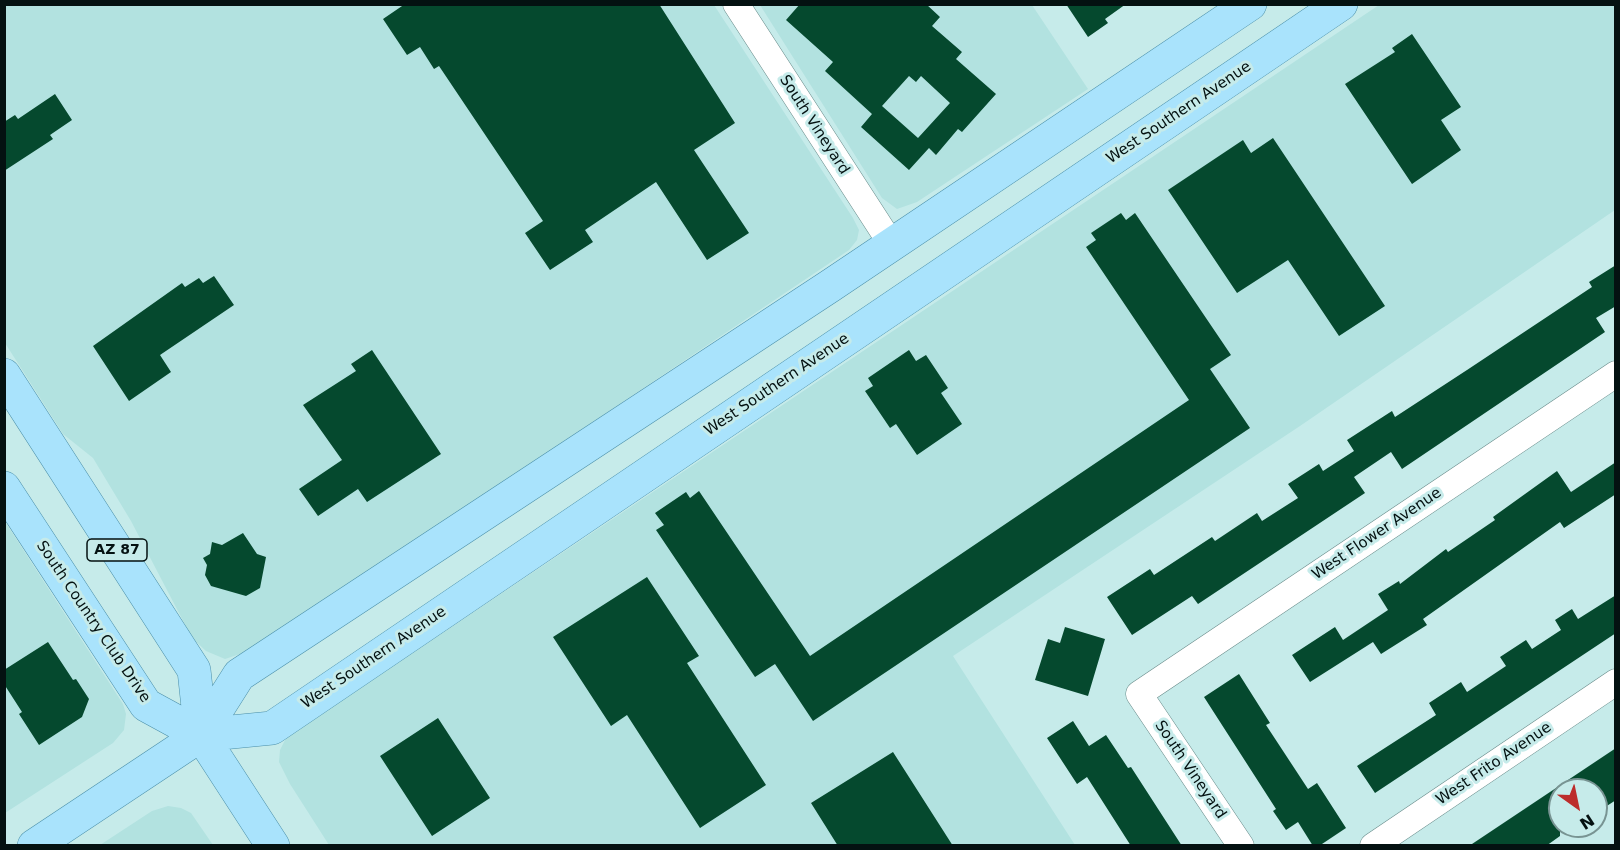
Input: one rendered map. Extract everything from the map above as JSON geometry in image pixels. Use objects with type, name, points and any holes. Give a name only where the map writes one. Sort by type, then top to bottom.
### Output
[{"type":"main road","name":"West Southern Avenue","points":[[34,846],[201,735],[239,675],[892,245],[1250,4]]},
{"type":"main road","name":"West Southern Avenue","points":[[201,735],[272,728],[1341,4]]},
{"type":"main road","name":"South Country Club Drive","points":[[4,375],[194,670],[201,735],[273,846]]},
{"type":"main road","name":"South Country Club Drive","points":[[4,488],[146,705],[201,735]]},
{"type":"street","name":"South Vineyard","points":[[736,4],[892,245]]},
{"type":"street","name":"West Flower Avenue","points":[[1138,694],[1616,374]]},
{"type":"street","name":"West Frito Avenue","points":[[1373,846],[1616,682]]},
{"type":"street","name":"South Vineyard","points":[[1138,694],[1241,846]]},
{"type":"shaded area","points":[[5,5],[714,5],[853,218],[859,230],[857,240],[849,250],[255,649],[225,659],[206,651],[192,638],[131,521],[93,458],[63,434],[5,343]]},
{"type":"shaded area","points":[[760,5],[1032,5],[1088,89],[917,202],[897,209],[882,198]]},
{"type":"shaded area","points":[[1379,5],[1615,5],[1615,210],[1300,426],[953,656],[1075,845],[329,845],[290,784],[279,762],[280,750],[286,738]]},
{"type":"shaded area","points":[[4,520],[123,704],[126,714],[124,730],[113,743],[5,813]]},
{"type":"shaded area","points":[[168,806],[181,808],[191,813],[213,845],[100,845],[152,811]]},
{"type":"building","points":[[405,4],[659,4],[735,123],[694,150],[749,233],[707,260],[656,182],[585,230],[593,242],[550,270],[525,233],[543,221],[439,66],[434,69],[420,47],[407,55],[383,19]]},
{"type":"building","points":[[800,4],[926,4],[940,17],[932,26],[962,52],[956,59],[996,94],[962,132],[958,129],[936,155],[929,148],[909,170],[861,127],[872,114],[825,71],[833,62],[786,20]],"holes":[[[909,76],[916,82],[921,76],[950,103],[918,138],[882,106]]]},
{"type":"building","points":[[1066,4],[1126,4],[1105,19],[1108,23],[1088,37]]},
{"type":"building","points":[[1412,34],[1461,107],[1441,120],[1461,150],[1412,184],[1345,84],[1395,52],[1392,48]]},
{"type":"building","points":[[55,94],[72,120],[50,135],[53,139],[4,171],[4,122],[15,115],[18,119]]},
{"type":"building","points":[[1273,138],[1385,306],[1339,336],[1288,260],[1237,293],[1168,190],[1243,140],[1251,153]]},
{"type":"building","points":[[1121,213],[1126,220],[1135,213],[1231,355],[1210,369],[1250,428],[813,721],[775,664],[755,677],[656,530],[664,525],[655,513],[686,492],[690,498],[699,491],[810,656],[1189,400],[1086,247],[1096,240],[1091,233]]},
{"type":"building","points":[[1616,265],[1616,306],[1596,318],[1605,332],[1402,469],[1391,452],[1354,477],[1365,493],[1198,604],[1192,596],[1132,635],[1107,597],[1150,569],[1154,575],[1212,537],[1215,541],[1257,513],[1262,521],[1298,498],[1288,484],[1319,464],[1323,471],[1354,451],[1347,440],[1392,411],[1395,417],[1592,287],[1589,282]]},
{"type":"building","points":[[214,276],[234,305],[160,355],[171,372],[129,401],[93,346],[182,283],[185,287],[199,278],[203,283]]},
{"type":"building","points":[[372,350],[441,454],[367,502],[358,489],[318,516],[299,489],[342,460],[303,405],[356,371],[351,364]]},
{"type":"building","points":[[909,350],[916,361],[926,355],[948,388],[941,393],[962,424],[917,455],[896,424],[890,428],[865,391],[873,386],[868,378]]},
{"type":"building","points":[[1616,462],[1616,494],[1564,528],[1560,522],[1423,619],[1427,625],[1381,654],[1373,642],[1310,682],[1292,655],[1335,627],[1343,640],[1388,610],[1378,594],[1399,581],[1400,584],[1446,549],[1448,552],[1495,520],[1493,517],[1557,471],[1571,492]]},
{"type":"building","points":[[243,533],[257,554],[266,557],[260,588],[246,596],[211,586],[205,575],[207,565],[203,558],[210,554],[212,542],[222,545]]},
{"type":"building","points":[[647,577],[699,656],[687,663],[766,785],[700,828],[627,715],[611,726],[553,637]]},
{"type":"building","points":[[1616,595],[1616,633],[1375,793],[1357,766],[1436,715],[1429,703],[1461,682],[1467,692],[1506,666],[1500,657],[1526,640],[1532,649],[1561,630],[1555,620],[1572,609],[1578,619]]},
{"type":"building","points":[[1065,627],[1105,639],[1088,696],[1035,680],[1048,639],[1060,643]]},
{"type":"building","points":[[48,642],[73,680],[76,679],[89,699],[82,717],[39,745],[19,714],[22,712],[4,684],[4,670]]},
{"type":"building","points":[[1239,674],[1270,723],[1266,725],[1308,789],[1317,783],[1346,828],[1319,846],[1313,846],[1298,822],[1286,830],[1273,811],[1276,809],[1204,697]]},
{"type":"building","points":[[438,718],[490,798],[432,836],[380,756]]},
{"type":"building","points":[[1073,721],[1089,746],[1106,735],[1128,768],[1131,767],[1182,846],[1131,846],[1087,777],[1077,784],[1047,738]]},
{"type":"building","points":[[1616,748],[1616,800],[1608,805],[1608,778],[1571,778]]},
{"type":"building","points":[[893,752],[953,846],[838,846],[811,803]]},
{"type":"building","points":[[1548,793],[1548,838],[1557,838],[1546,846],[1469,846]]}]
